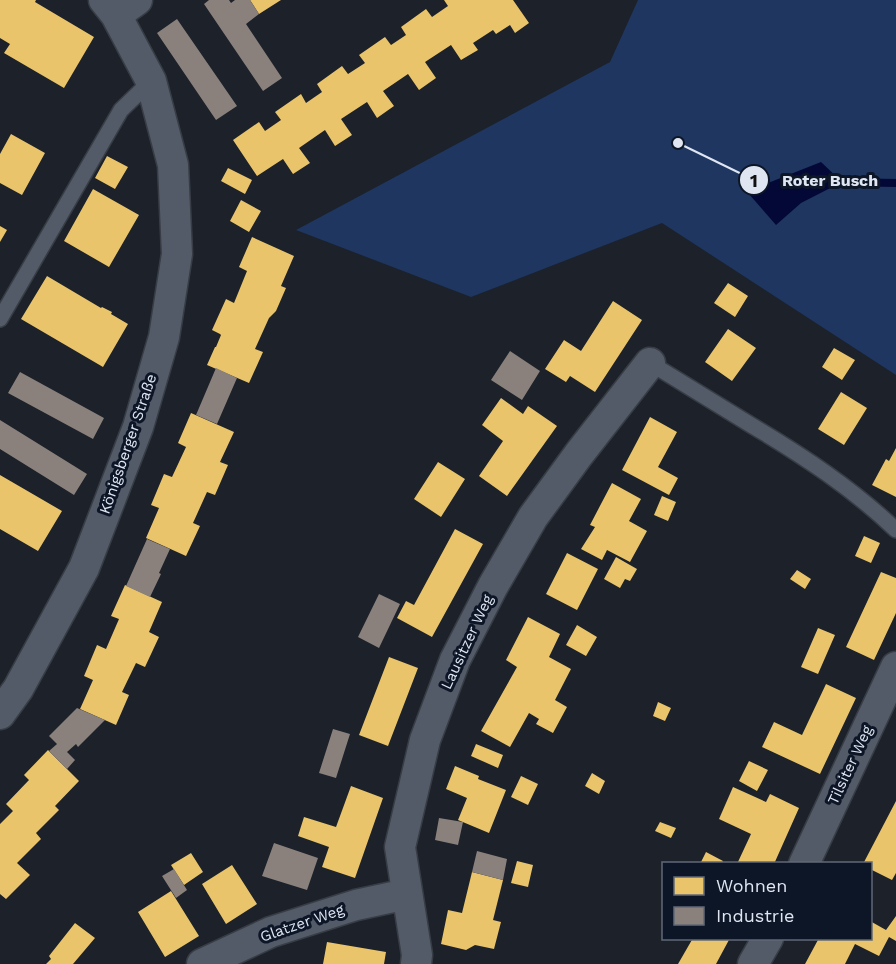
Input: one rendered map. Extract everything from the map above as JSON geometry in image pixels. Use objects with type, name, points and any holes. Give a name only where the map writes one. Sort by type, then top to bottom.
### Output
[{"type":"street","name":"Königsberger Straße","points":[[0,714],[18,689],[84,568],[138,427],[164,337],[177,254],[173,165],[151,81],[119,5]]},
{"type":"street","name":"Lausitzer Weg","points":[[416,964],[417,955],[400,847],[425,740],[454,660],[533,517],[650,363]]},
{"type":"street","name":"Tilsiter Weg","points":[[805,862],[896,667]]},
{"type":"street","name":"Glatzer Weg","points":[[202,964],[271,932],[356,905],[407,894]]},
{"type":"street","points":[[753,964],[767,940]]},
{"type":"lane","points":[[0,319],[121,110],[151,81]]},
{"type":"lane","points":[[650,363],[804,457],[849,489],[896,530]]},
{"type":"shaded area","points":[[638,0],[896,0],[896,375],[662,223],[471,297],[296,230],[610,62]]},
{"type":"shaded area","points":[[821,162],[842,182],[801,203],[776,225],[749,194],[751,185],[768,183]]},
{"type":"building: Wohnen","points":[[0,0],[36,0],[35,2],[94,37],[64,88],[4,53],[10,44],[0,38]]},
{"type":"building: Wohnen","points":[[250,0],[281,0],[259,14]]},
{"type":"building: Wohnen","points":[[444,0],[513,0],[529,23],[515,33],[510,25],[496,34],[493,30],[473,43],[478,50],[461,60],[451,45],[425,62],[436,78],[419,90],[408,74],[383,91],[394,106],[377,118],[367,102],[341,119],[352,135],[335,146],[325,130],[299,148],[310,163],[293,174],[283,159],[257,176],[233,140],[259,122],[265,131],[281,120],[275,112],[301,94],[306,103],[322,92],[317,84],[342,66],[348,74],[365,63],[359,55],[385,37],[391,45],[406,35],[401,27],[426,9],[432,17],[448,6]]},
{"type":"building: Wohnen","points":[[11,134],[45,153],[22,195],[0,183],[0,154]]},
{"type":"building: Wohnen","points":[[107,156],[128,167],[115,189],[95,178]]},
{"type":"building: Wohnen","points":[[228,168],[252,180],[245,194],[221,181]]},
{"type":"building: Wohnen","points":[[93,189],[139,215],[109,267],[64,241]]},
{"type":"building: Wohnen","points":[[241,200],[261,211],[249,232],[230,221]]},
{"type":"building: Wohnen","points":[[0,226],[7,230],[0,242]]},
{"type":"building: Wohnen","points":[[252,237],[294,256],[281,286],[286,288],[255,349],[263,352],[249,383],[207,365],[221,335],[212,330],[226,299],[234,303],[247,271],[239,267]]},
{"type":"building: Wohnen","points":[[47,276],[101,308],[112,312],[111,314],[128,324],[103,367],[21,319]]},
{"type":"building: Wohnen","points":[[728,283],[748,296],[735,317],[714,303]]},
{"type":"building: Wohnen","points":[[613,301],[642,320],[595,392],[570,376],[566,382],[545,369],[564,340],[581,351]]},
{"type":"building: Wohnen","points":[[728,329],[756,348],[732,381],[705,362]]},
{"type":"building: Wohnen","points":[[834,348],[855,360],[842,380],[822,367]]},
{"type":"building: Wohnen","points":[[841,392],[867,408],[844,445],[818,429]]},
{"type":"building: Wohnen","points":[[501,398],[523,414],[528,406],[557,426],[507,496],[479,476],[503,441],[482,425]]},
{"type":"building: Wohnen","points":[[191,413],[234,432],[220,462],[228,465],[215,495],[207,492],[193,523],[200,526],[186,556],[146,538],[159,508],[151,505],[164,474],[172,477],[186,447],[178,443]]},
{"type":"building: Wohnen","points":[[650,417],[677,432],[658,467],[678,478],[669,495],[622,470]]},
{"type":"building: Wohnen","points":[[896,448],[896,497],[872,485],[886,459],[889,461]]},
{"type":"building: Wohnen","points":[[438,462],[465,479],[441,517],[414,499]]},
{"type":"building: Wohnen","points":[[0,475],[62,511],[38,551],[0,529]]},
{"type":"building: Wohnen","points":[[612,483],[641,499],[629,521],[647,531],[630,562],[607,550],[602,560],[581,549],[595,527],[590,525]]},
{"type":"building: Wohnen","points":[[662,496],[676,502],[668,521],[654,515]]},
{"type":"building: Wohnen","points":[[455,529],[483,544],[432,637],[397,618],[406,601],[414,605]]},
{"type":"building: Wohnen","points":[[864,536],[880,543],[871,563],[855,556]]},
{"type":"building: Wohnen","points":[[567,553],[598,569],[577,610],[546,594]]},
{"type":"building: Wohnen","points":[[616,557],[637,569],[630,581],[625,579],[620,588],[604,579]]},
{"type":"building: Wohnen","points":[[797,570],[811,579],[805,589],[790,579]]},
{"type":"building: Wohnen","points":[[881,572],[896,578],[896,613],[874,660],[846,647]]},
{"type":"building: Wohnen","points":[[125,585],[162,602],[149,632],[159,637],[145,667],[136,663],[122,692],[129,695],[116,725],[80,709],[93,680],[84,676],[97,645],[106,649],[119,619],[111,616]]},
{"type":"building: Wohnen","points":[[528,617],[560,634],[549,657],[571,669],[555,700],[567,707],[553,733],[536,724],[539,719],[529,713],[510,747],[481,731],[517,667],[506,660]]},
{"type":"building: Wohnen","points":[[577,625],[597,637],[586,656],[566,645]]},
{"type":"building: Wohnen","points":[[818,628],[835,635],[818,674],[801,667]]},
{"type":"building: Wohnen","points":[[389,657],[418,668],[388,746],[359,735]]},
{"type":"building: Wohnen","points":[[826,684],[856,698],[820,774],[762,747],[774,722],[802,735]]},
{"type":"building: Wohnen","points":[[658,702],[671,708],[665,721],[653,716]]},
{"type":"building: Wohnen","points":[[476,744],[503,755],[498,768],[471,756]]},
{"type":"building: Wohnen","points":[[48,750],[79,781],[55,806],[59,810],[36,833],[41,839],[17,863],[30,875],[6,899],[0,894],[0,824],[13,811],[6,804],[29,780],[24,775]]},
{"type":"building: Wohnen","points":[[749,761],[768,770],[757,791],[739,781]]},
{"type":"building: Wohnen","points":[[455,766],[479,776],[478,779],[506,790],[489,833],[458,820],[467,798],[446,789]]},
{"type":"building: Wohnen","points":[[592,773],[605,781],[599,794],[585,786]]},
{"type":"building: Wohnen","points":[[521,776],[538,784],[528,805],[511,797]]},
{"type":"building: Wohnen","points":[[351,786],[383,798],[355,878],[322,867],[329,847],[298,836],[304,817],[336,827]]},
{"type":"building: Wohnen","points":[[733,787],[766,802],[770,794],[799,808],[775,862],[738,862],[751,834],[719,819]]},
{"type":"building: Wohnen","points":[[896,801],[896,873],[892,880],[872,870],[872,862],[864,862]]},
{"type":"building: Wohnen","points":[[660,822],[676,828],[671,838],[655,831]]},
{"type":"building: Wohnen","points":[[706,852],[723,861],[723,862],[701,862]]},
{"type":"building: Wohnen","points":[[191,853],[203,872],[184,885],[171,865]]},
{"type":"building: Wohnen","points":[[517,861],[533,865],[528,887],[511,883]]},
{"type":"building: Wohnen","points":[[232,865],[257,904],[226,924],[202,884]]},
{"type":"building: Wohnen","points":[[472,872],[503,880],[493,920],[501,922],[494,949],[475,945],[466,950],[441,944],[448,910],[462,913]]},
{"type":"building: Wohnen","points":[[171,891],[199,936],[165,957],[138,912]]},
{"type":"building: Wohnen","points":[[896,916],[896,941],[889,937],[879,956],[855,944],[845,964],[805,964],[818,940],[872,940],[872,922],[886,930]]},
{"type":"building: Wohnen","points":[[75,923],[95,938],[73,964],[46,964],[51,959],[49,956]]},
{"type":"building: Wohnen","points":[[692,940],[729,940],[716,964],[678,964]]},
{"type":"building: Wohnen","points":[[327,942],[386,952],[384,964],[323,964]]},
{"type":"building: Industrie","points":[[209,0],[229,0],[231,3],[235,0],[250,0],[259,14],[246,24],[282,78],[263,91],[204,4]]},
{"type":"building: Industrie","points":[[177,19],[237,106],[216,120],[157,33]]},
{"type":"building: Industrie","points":[[510,351],[540,371],[522,400],[491,380]]},
{"type":"building: Industrie","points":[[216,368],[237,378],[217,424],[196,415]]},
{"type":"building: Industrie","points":[[20,372],[104,418],[93,439],[8,393]]},
{"type":"building: Industrie","points":[[0,420],[87,474],[74,495],[0,449]]},
{"type":"building: Industrie","points":[[147,539],[170,549],[150,597],[126,586]]},
{"type":"building: Industrie","points":[[379,594],[400,604],[379,648],[358,637]]},
{"type":"building: Industrie","points":[[77,708],[105,720],[78,747],[76,744],[67,752],[75,760],[67,769],[49,751],[57,744],[49,736]]},
{"type":"building: Industrie","points":[[333,729],[350,734],[336,778],[319,773]]},
{"type":"building: Industrie","points":[[439,818],[463,822],[458,845],[435,840]]},
{"type":"building: Industrie","points":[[274,843],[318,858],[307,890],[262,876]]},
{"type":"building: Industrie","points":[[477,851],[507,859],[503,880],[472,872]]},
{"type":"building: Industrie","points":[[174,869],[187,890],[176,898],[162,876]]},
{"type":"waterway","points":[[842,182],[896,183]]},
{"type":"place","name":"Roter Busch","points":[[678,143]]}]
